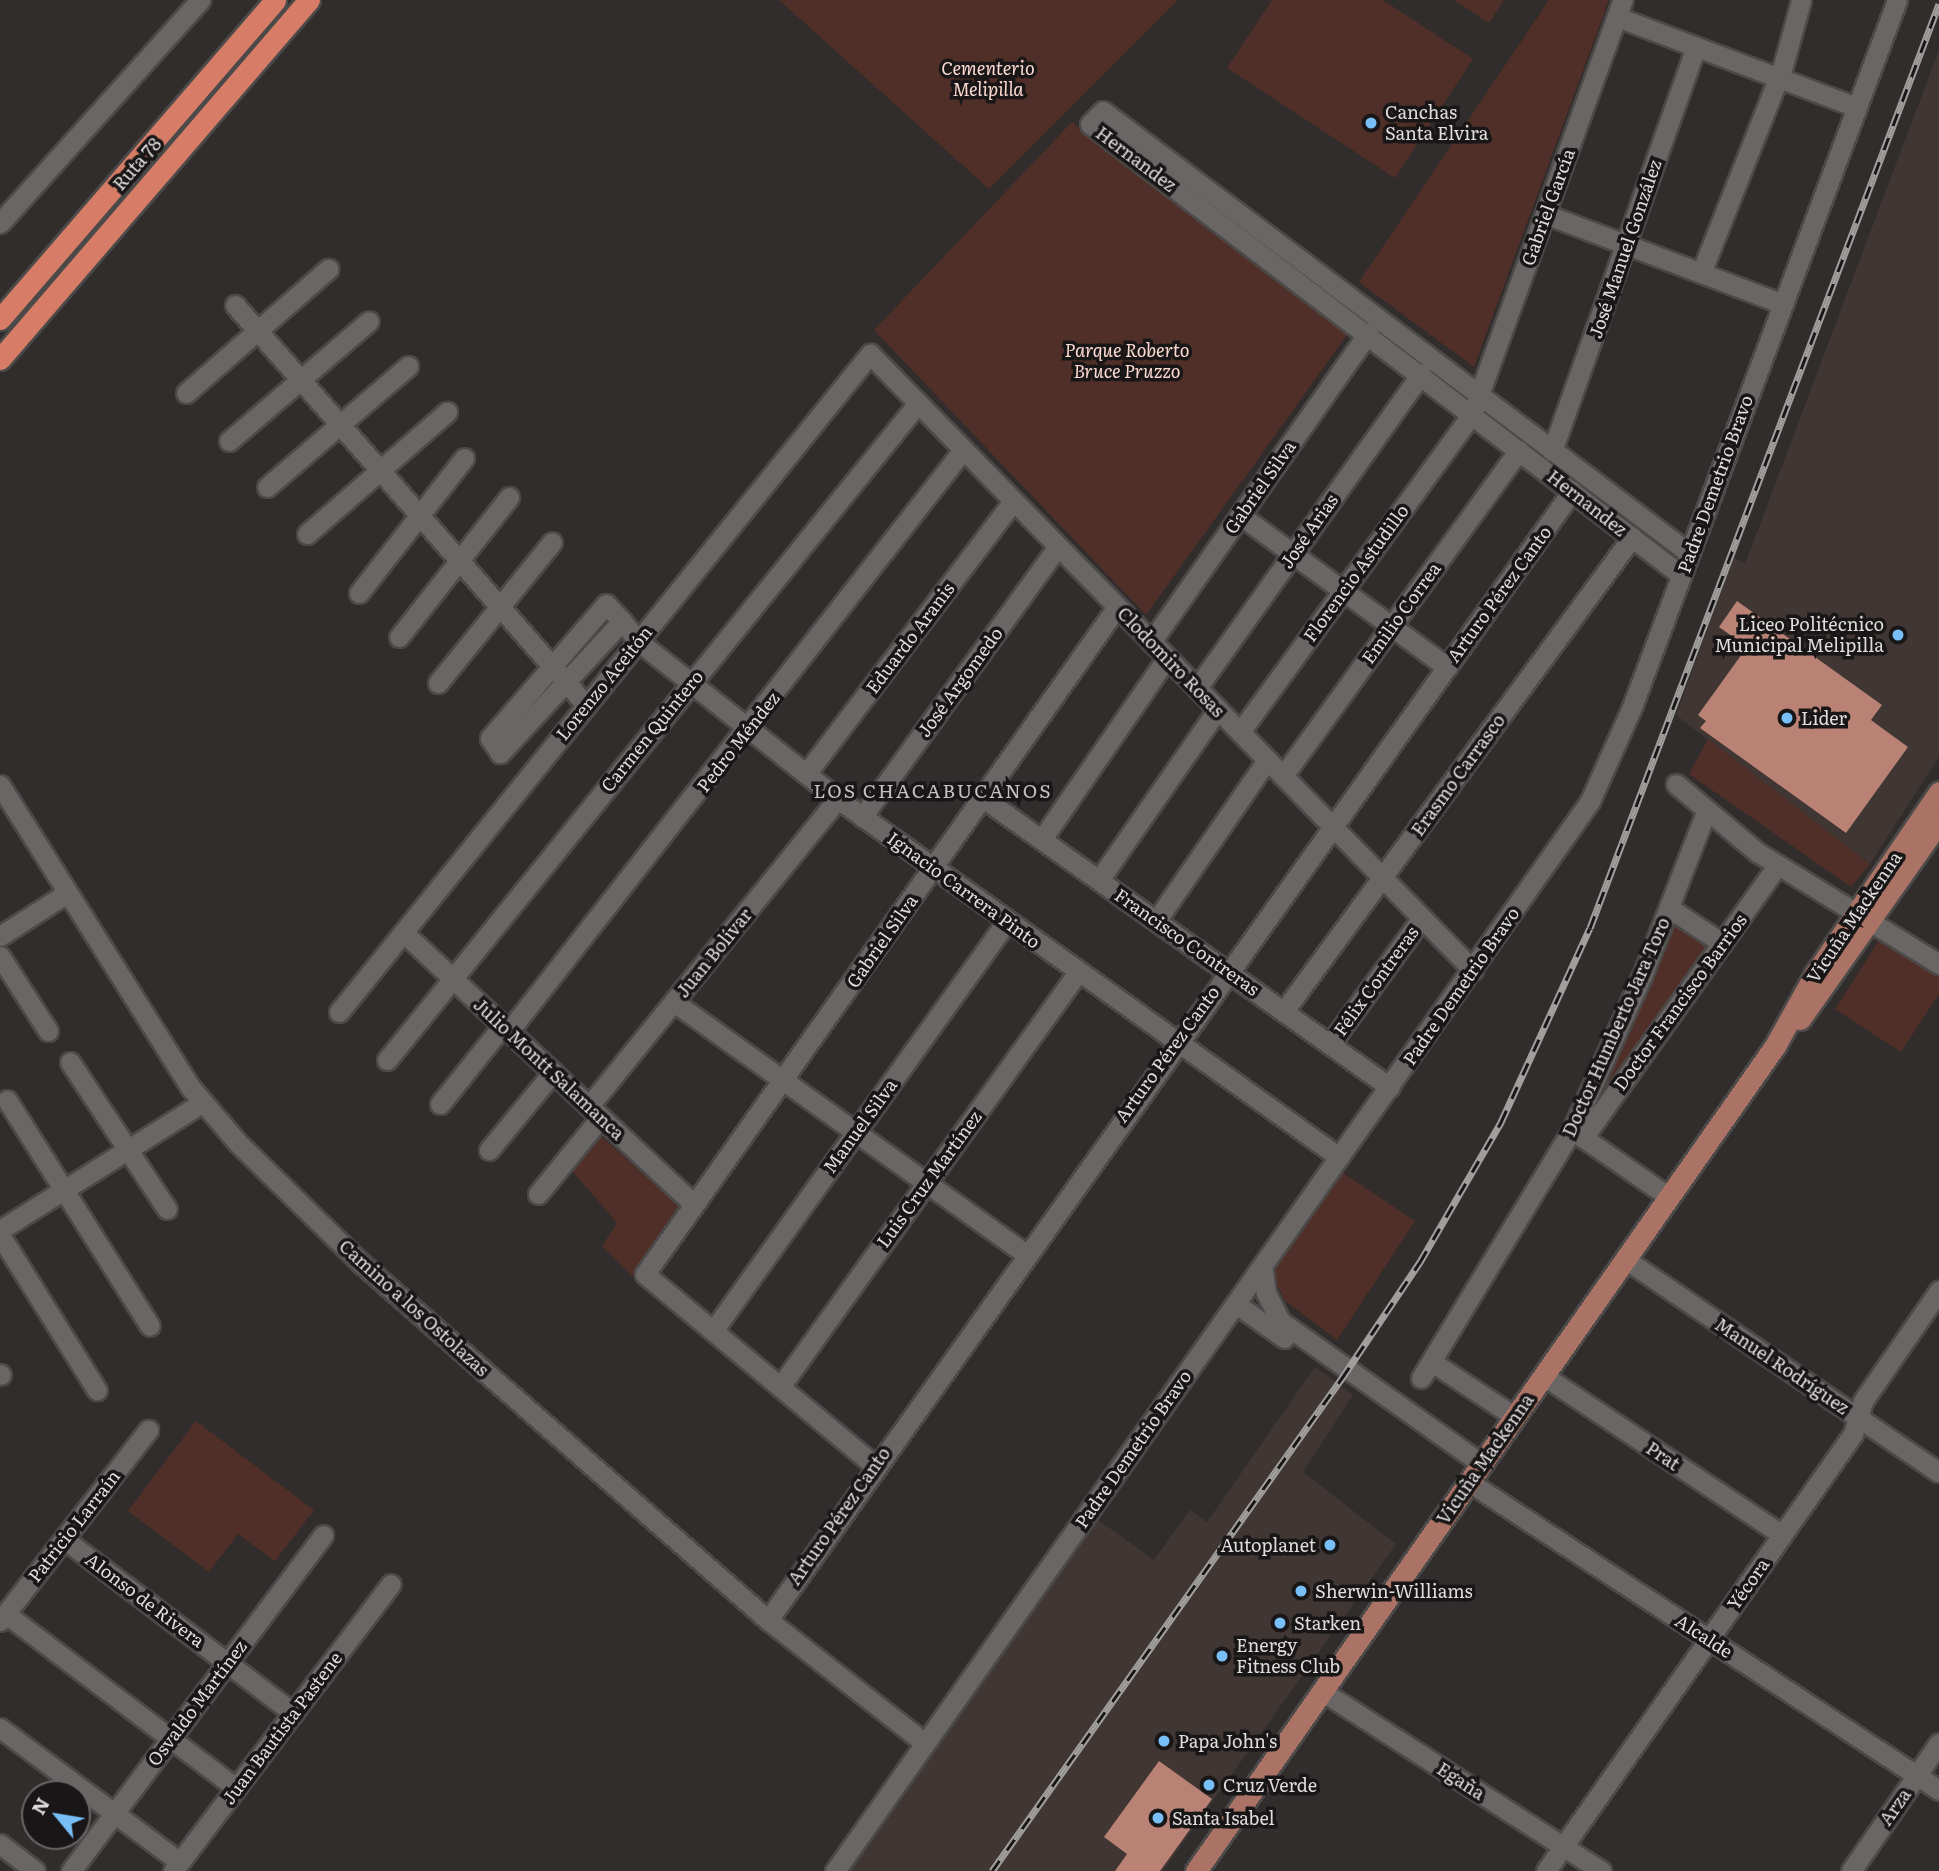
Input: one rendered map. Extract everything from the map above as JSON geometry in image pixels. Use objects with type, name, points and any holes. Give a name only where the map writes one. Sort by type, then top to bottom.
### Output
[{"type":"highway","name":"Ruta 78","points":[[0,319],[275,0]]},
{"type":"highway","name":"Ruta 78","points":[[0,359],[309,0]]},
{"type":"main road","name":"Vicuña Mackenna","points":[[1864,918],[1939,792]]},
{"type":"main road","name":"Vicuña Mackenna","points":[[1196,1871],[1864,918],[1939,822]]},
{"type":"street","points":[[0,223],[200,0]]},
{"type":"street","points":[[1701,273],[1776,77],[1801,0]]},
{"type":"street","name":"Padre Demetrio Bravo","points":[[835,1871],[1236,1304],[1263,1270],[1600,783],[1897,0]]},
{"type":"street","points":[[1620,8],[1696,47],[1856,107]]},
{"type":"street","name":"Gabriel García","points":[[1476,405],[1620,8]]},
{"type":"street","name":"José Manuel González","points":[[1552,451],[1696,47]]},
{"type":"street","name":"Hernandez","points":[[1681,575],[1519,450],[1476,405],[1103,111],[1090,124],[1421,374],[1476,405],[1552,451],[1689,554]]},
{"type":"street","points":[[1545,214],[1783,304]]},
{"type":"street","points":[[186,393],[328,269]]},
{"type":"street","points":[[235,305],[548,665],[586,705]]},
{"type":"street","points":[[229,441],[369,321]]},
{"type":"street","name":"Gabriel Silva","points":[[1151,642],[1368,333]]},
{"type":"street","name":"Clodomiro Rosas","points":[[870,354],[1473,970]]},
{"type":"street","name":"Lorenzo Aceitón","points":[[339,1012],[870,354]]},
{"type":"street","points":[[267,487],[408,366]]},
{"type":"street","name":"José Arias","points":[[1197,688],[1421,374]]},
{"type":"street","name":"Carmen Quintero","points":[[387,1060],[918,403]]},
{"type":"street","name":"Florencio Astudillo","points":[[1240,732],[1476,405]]},
{"type":"street","points":[[307,534],[447,412]]},
{"type":"street","name":"Pedro Méndez","points":[[440,1104],[506,1028],[749,729],[964,450]]},
{"type":"street","name":"Emilio Correa","points":[[1283,776],[1519,450]]},
{"type":"street","points":[[359,593],[464,458]]},
{"type":"street","name":"Arturo Pérez Canto","points":[[768,1620],[1024,1253],[1572,491]]},
{"type":"street","points":[[399,637],[509,497]]},
{"type":"street","name":"Eduardo Aranis","points":[[806,774],[1013,501]]},
{"type":"street","points":[[1240,515],[1447,667]]},
{"type":"street","name":"Erasmo Carrasco","points":[[1284,1011],[1632,537]]},
{"type":"street","points":[[438,683],[552,542]]},
{"type":"street","name":"José Argomedo","points":[[862,817],[1058,546]]},
{"type":"street","name":"Ignacio Carrera Pinto","points":[[548,665],[606,604],[638,641],[838,799],[1339,1157]]},
{"type":"street","name":"Gabriel Silva","points":[[713,1331],[645,1274],[1117,607]]},
{"type":"street","points":[[548,665],[490,738],[500,753],[563,681],[622,621]]},
{"type":"street","points":[[1042,839],[1167,658]]},
{"type":"street","points":[[1099,880],[1217,709]]},
{"type":"street","points":[[1156,920],[1267,760]]},
{"type":"street","points":[[1676,784],[1706,812],[1777,866],[1939,964]]},
{"type":"street","name":"Camino a los Ostolazas","points":[[0,785],[202,1103],[361,1263],[768,1620],[925,1743]]},
{"type":"street","name":"Francisco Contreras","points":[[983,798],[1390,1087]]},
{"type":"street","name":"Juan Bolívar","points":[[538,1194],[674,1002],[838,799]]},
{"type":"street","name":"Doctor Humberto Jara Toro","points":[[1515,1417],[1427,1370],[1577,1134],[1706,812]]},
{"type":"street","name":"Doctor Francisco Barrios","points":[[1577,1134],[1777,866]]},
{"type":"street","points":[[0,936],[67,893]]},
{"type":"street","points":[[1669,908],[1722,943]]},
{"type":"street","name":"Félix Contreras","points":[[1330,1044],[1422,918]]},
{"type":"street","name":"Manuel Silva","points":[[713,1331],[1007,921]]},
{"type":"street","name":"Julio Montt Salamanca","points":[[404,933],[694,1204]]},
{"type":"street","points":[[0,956],[48,1031]]},
{"type":"street","name":"Luis Cruz Martínez","points":[[780,1387],[1078,971]]},
{"type":"street","points":[[674,1002],[1024,1253]]},
{"type":"street","points":[[70,1062],[167,1209]]},
{"type":"street","points":[[489,1150],[553,1072]]},
{"type":"street","points":[[7,1100],[150,1326]]},
{"type":"street","points":[[97,1390],[0,1232],[202,1103]]},
{"type":"street","points":[[1577,1134],[1669,1197]]},
{"type":"street","name":"Manuel Rodríguez","points":[[1625,1259],[1939,1472]]},
{"type":"street","name":"Alcalde","points":[[1263,1270],[1280,1321],[1476,1472]]},
{"type":"street","name":"Yécora","points":[[1546,1871],[1853,1434],[1858,1417],[1939,1291]]},
{"type":"street","name":"Alcalde","points":[[1236,1304],[1709,1639],[1939,1790]]},
{"type":"street","points":[[713,1331],[874,1465]]},
{"type":"street","name":"Prat","points":[[1544,1376],[1782,1535]]},
{"type":"street","name":"Patricio Larraín","points":[[3,1618],[148,1430]]},
{"type":"street","name":"Osvaldo Martínez","points":[[71,1871],[323,1535]]},
{"type":"street","name":"Alonso de Rivera","points":[[64,1539],[293,1713]]},
{"type":"street","name":"Juan Bautista Pastene","points":[[176,1866],[391,1584]]},
{"type":"street","points":[[3,1618],[236,1788]]},
{"type":"street","name":"Egaña","points":[[1322,1692],[1601,1871]]},
{"type":"street","points":[[0,1728],[114,1813],[176,1866]]},
{"type":"street","name":"Arza","points":[[1851,1871],[1939,1743]]},
{"type":"street","points":[[0,1844],[35,1871]]},
{"type":"shaded area","points":[[1939,50],[1939,757],[1870,864],[1676,715],[1734,557],[1745,564]]},
{"type":"shaded area","points":[[1315,1367],[1353,1395],[1303,1472],[1396,1544],[1163,1871],[845,1871],[1094,1517],[1154,1560],[1190,1510],[1207,1522]]},
{"type":"green space","name":"Cementerio Melipilla","points":[[779,0],[1178,0],[989,189]]},
{"type":"green space","name":"Canchas Santa Elvira","points":[[1272,0],[1383,0],[1473,59],[1395,178],[1227,68]]},
{"type":"green space","points":[[1454,0],[1504,0],[1489,23]]},
{"type":"green space","points":[[1549,0],[1609,0],[1474,367],[1359,282]]},
{"type":"green space","name":"Parque Roberto Bruce Pruzzo","points":[[1072,122],[1352,328],[1146,615],[874,330]]},
{"type":"green space","points":[[1708,739],[1870,864],[1851,887],[1689,774]]},
{"type":"green space","points":[[1672,918],[1713,945],[1599,1109],[1591,1103]]},
{"type":"green space","points":[[1885,931],[1939,966],[1939,994],[1901,1052],[1835,1009]]},
{"type":"green space","points":[[600,1135],[680,1207],[632,1276],[602,1246],[617,1223],[570,1168]]},
{"type":"green space","points":[[1330,1164],[1415,1221],[1337,1340],[1285,1301],[1272,1275],[1272,1246]]},
{"type":"green space","points":[[196,1421],[314,1510],[275,1561],[238,1534],[209,1572],[128,1511]]},
{"type":"building","name":"Lider","points":[[1737,601],[1882,705],[1871,720],[1908,747],[1846,833],[1700,728],[1706,721],[1698,715],[1747,647],[1719,627]]},
{"type":"building","name":"Santa Isabel","points":[[1159,1761],[1212,1799],[1160,1871],[1115,1871],[1127,1854],[1104,1837]]},
{"type":"railway","points":[[992,1871],[1342,1378],[1420,1262],[1501,1122],[1590,928],[1939,4]]},
{"type":"place","name":"Canchas Santa Elvira","points":[[1371,123]]},
{"type":"place","name":"Liceo Politécnico Municipal Melipilla","points":[[1898,635]]},
{"type":"place","name":"Lider","points":[[1787,718]]},
{"type":"place","name":"Autoplanet","points":[[1330,1545]]},
{"type":"place","name":"Sherwin-Williams","points":[[1301,1591]]},
{"type":"place","name":"Starken","points":[[1280,1623]]},
{"type":"place","name":"Energy Fitness Club","points":[[1222,1656]]},
{"type":"place","name":"Papa John's","points":[[1164,1741]]},
{"type":"place","name":"Cruz Verde","points":[[1209,1785]]},
{"type":"place","name":"Santa Isabel","points":[[1158,1818]]},
{"type":"district","name":"LOS CHACABUCANOS","points":[[933,791]]}]
